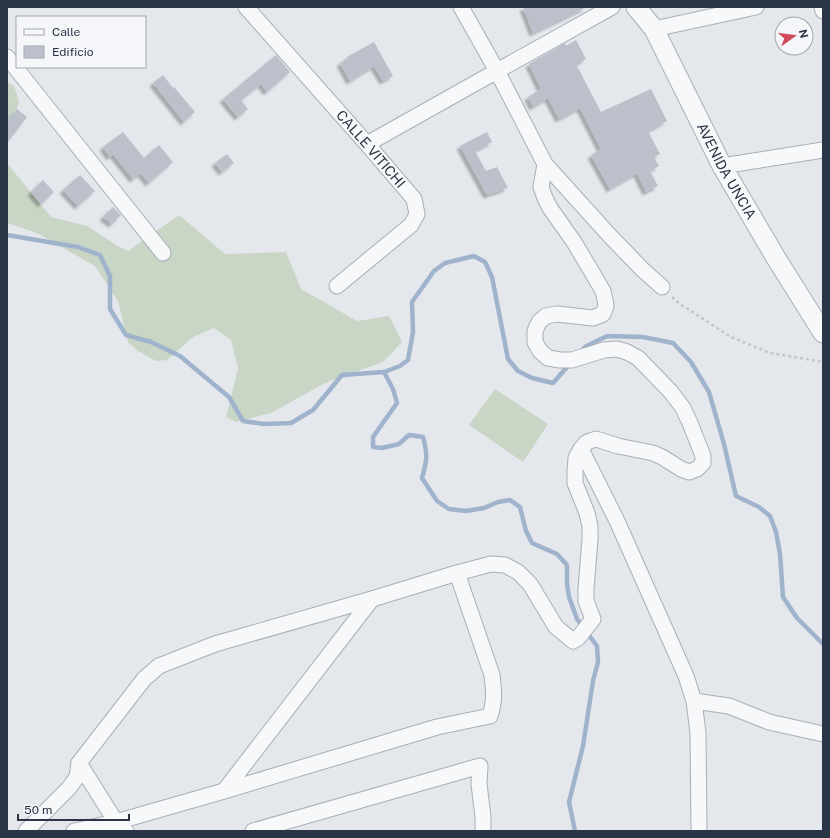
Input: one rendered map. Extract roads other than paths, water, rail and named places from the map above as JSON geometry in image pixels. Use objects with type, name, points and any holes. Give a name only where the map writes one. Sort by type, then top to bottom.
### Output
[{"type":"street","name":"CALLE VITICHI","points":[[246,7],[367,144],[414,200],[417,214],[411,225],[337,286]]},
{"type":"street","points":[[461,7],[497,70],[545,164],[610,236],[662,287]]},
{"type":"street","points":[[367,144],[612,7]]},
{"type":"street","name":"AVENIDA UNCIA","points":[[636,7],[654,29],[722,166],[776,258],[823,333]]},
{"type":"street","points":[[654,29],[713,12],[756,7]]},
{"type":"street","points":[[822,7],[823,11]]},
{"type":"street","points":[[7,57],[163,253]]},
{"type":"street","points":[[722,166],[823,150]]},
{"type":"street","points":[[26,831],[69,788],[77,777],[79,763],[144,679],[160,666],[215,644],[491,564],[504,565],[518,572],[530,584],[556,626],[573,641],[578,638],[593,619],[586,601],[590,526],[587,513],[575,484],[576,458],[581,449],[587,442],[596,439],[618,446],[652,453],[689,472],[697,469],[702,463],[703,456],[698,440],[683,408],[671,392],[638,358],[617,349],[604,350],[572,360],[560,360],[548,358],[540,351],[535,342],[535,331],[539,322],[546,316],[557,314],[593,318],[603,314],[606,306],[603,291],[595,276],[545,198],[541,187],[545,164]]},
{"type":"street","points":[[581,449],[617,521],[686,676],[694,700],[698,733],[699,831]]},
{"type":"street","points":[[74,831],[121,827],[224,791],[437,727],[490,716],[494,704],[492,675],[457,573]]},
{"type":"street","points":[[224,791],[372,599]]},
{"type":"street","points":[[694,700],[729,706],[769,722],[823,734]]},
{"type":"street","points":[[79,763],[121,827]]},
{"type":"street","points":[[253,831],[480,766],[479,784],[483,831]]},
{"type":"waterway","points":[[7,235],[78,247],[100,255],[110,276],[110,309],[126,335],[151,342],[180,356],[229,397],[243,421],[264,424],[291,423],[313,410],[342,375],[384,372],[400,366],[408,360],[413,332],[412,302],[434,271],[445,263],[474,256],[485,262],[492,277],[508,359],[518,371],[532,378],[553,383],[567,367]]},
{"type":"waterway","points":[[582,350],[607,336],[643,337],[673,343],[691,362],[709,392],[724,444],[736,496],[759,507],[770,516],[776,532],[780,554],[783,597],[797,618],[823,644]]},
{"type":"waterway","points":[[384,372],[393,389],[397,403],[373,437],[373,447],[382,448],[399,444],[409,435],[423,437],[426,449],[426,458],[422,478],[437,501],[449,509],[466,511],[484,508],[498,502],[510,500],[520,507],[526,531],[532,543],[557,554],[567,565],[569,597],[577,619],[597,646],[598,662],[593,681],[583,746],[569,802],[575,831]]}]
